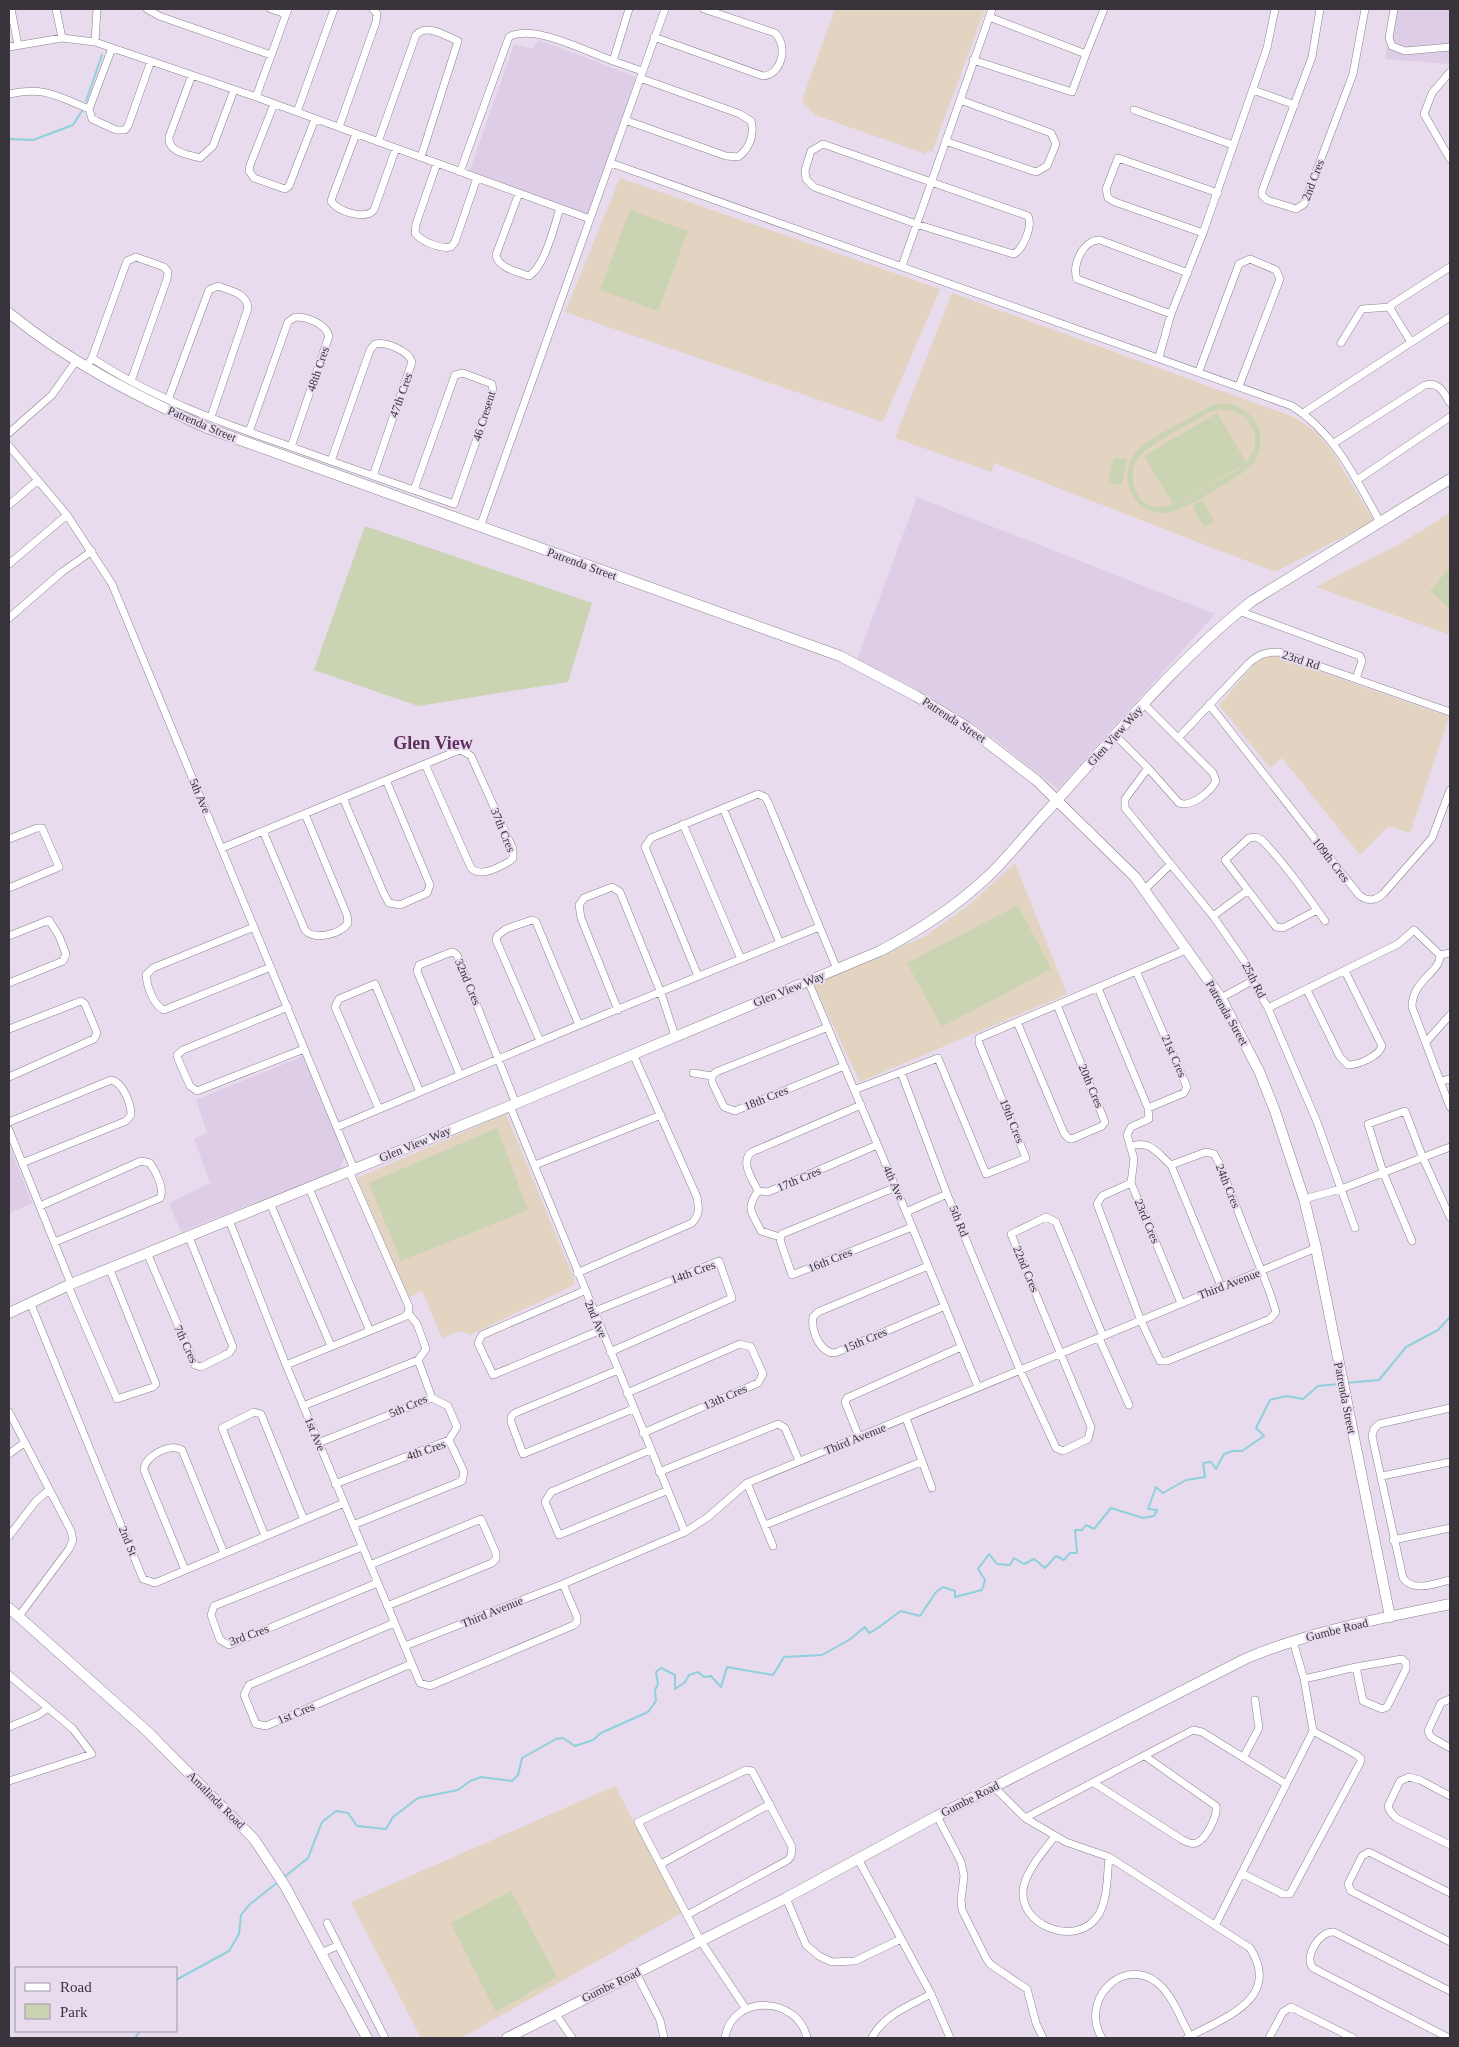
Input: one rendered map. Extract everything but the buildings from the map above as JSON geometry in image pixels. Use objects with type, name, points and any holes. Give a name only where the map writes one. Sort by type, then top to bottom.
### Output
[{"type":"street","points":[[11,9],[18,45]]},
{"type":"street","points":[[56,9],[62,38]]},
{"type":"street","points":[[95,42],[97,9]]},
{"type":"street","points":[[147,9],[159,16],[272,55]]},
{"type":"street","points":[[256,98],[287,11],[271,9]]},
{"type":"street","points":[[297,112],[334,9]]},
{"type":"street","points":[[339,127],[376,22],[377,14],[373,9]]},
{"type":"street","points":[[613,61],[629,9]]},
{"type":"street","points":[[480,527],[665,9]]},
{"type":"street","points":[[654,37],[763,76],[770,76],[775,72],[784,49],[782,40],[775,33],[704,9]]},
{"type":"street","points":[[902,266],[992,9]]},
{"type":"street","points":[[973,60],[1072,92],[1104,9]]},
{"type":"street","points":[[1159,357],[1172,314],[1218,193],[1267,48],[1275,9]]},
{"type":"street","name":"2nd Cres","points":[[1320,9],[1312,57],[1262,195],[1267,200],[1296,209],[1304,204],[1353,74],[1365,9]]},
{"type":"street","points":[[1394,9],[1389,38],[1392,46],[1405,51],[1450,48]]},
{"type":"street","points":[[989,18],[1086,54]]},
{"type":"street","points":[[378,142],[416,35],[420,30],[426,29],[458,41],[421,157]]},
{"type":"street","points":[[460,172],[509,37],[515,34],[541,35],[613,61],[641,75],[740,114],[751,121],[753,130],[745,152],[738,157],[726,156],[625,120]]},
{"type":"street","points":[[9,47],[62,38],[95,42],[339,127],[590,219]]},
{"type":"street","points":[[112,48],[89,109],[89,114],[97,122],[116,130],[125,130],[151,61]]},
{"type":"street","points":[[1450,72],[1432,93],[1424,114],[1450,159]]},
{"type":"street","points":[[192,76],[169,137],[168,144],[172,149],[200,158],[208,153],[234,90]]},
{"type":"street","points":[[9,94],[28,90],[42,91],[89,109]]},
{"type":"street","points":[[1253,90],[1295,105]]},
{"type":"street","points":[[945,141],[1036,172],[1047,166],[1056,144],[1052,134],[960,100]]},
{"type":"street","points":[[274,104],[250,165],[249,171],[254,178],[285,189],[289,186],[315,119]]},
{"type":"street","points":[[1134,110],[1233,145]]},
{"type":"street","points":[[356,134],[332,195],[331,201],[334,206],[363,216],[370,215],[374,210],[396,148]]},
{"type":"street","points":[[818,145],[829,145],[931,182],[1028,216],[1030,222],[1021,248],[1014,254],[916,224],[809,184],[804,174],[811,151],[818,145]]},
{"type":"street","points":[[1203,234],[1115,202],[1108,198],[1106,189],[1118,158],[1218,193]]},
{"type":"street","points":[[437,163],[416,224],[415,233],[420,239],[446,248],[451,247],[455,242],[477,178]]},
{"type":"street","points":[[610,163],[1199,371],[1292,406],[1303,413],[1334,443],[1380,522]]},
{"type":"street","points":[[519,193],[496,255],[500,264],[529,276],[535,272],[541,263],[560,208]]},
{"type":"street","points":[[1172,314],[1081,281],[1075,274],[1085,245],[1094,240],[1100,240],[1188,273]]},
{"type":"street","points":[[86,367],[92,358],[127,261],[136,256],[164,267],[168,272],[131,381]]},
{"type":"street","points":[[1199,371],[1239,264],[1250,259],[1276,270],[1280,279],[1239,386]]},
{"type":"street","points":[[1390,307],[1392,303],[1450,267]]},
{"type":"street","points":[[168,400],[208,290],[218,286],[239,294],[246,299],[248,308],[211,417]]},
{"type":"street","points":[[1390,307],[1411,342]]},
{"type":"street","points":[[1341,343],[1362,309],[1390,307]]},
{"type":"street","name":"Patrenda Street","points":[[9,313],[86,367],[139,397],[207,428],[840,656],[916,696],[967,727],[1005,754],[1057,801],[1125,866],[1188,949],[1221,998],[1265,1087],[1304,1199],[1316,1248],[1390,1617]]},
{"type":"street","name":"48th Cres","points":[[249,432],[288,322],[295,317],[301,317],[323,326],[329,336],[291,447]]},
{"type":"street","points":[[1303,413],[1450,318]]},
{"type":"street","name":"47th Cres","points":[[331,461],[370,350],[375,344],[382,343],[406,353],[412,362],[373,476]]},
{"type":"street","points":[[92,358],[168,400],[249,432],[414,490]]},
{"type":"street","points":[[9,433],[52,395],[76,361]]},
{"type":"street","name":"46 Cresent","points":[[463,373],[492,384],[493,393],[454,504],[414,490],[455,375],[463,373]]},
{"type":"street","points":[[1334,443],[1431,383],[1439,386],[1450,403]]},
{"type":"street","points":[[1357,480],[1450,417]]},
{"type":"street","name":"5th Ave","points":[[10,448],[67,515],[112,584],[337,1127],[352,1170],[408,1310],[417,1324],[426,1349],[418,1360]]},
{"type":"street","name":"Glen View Way","points":[[9,1313],[70,1285],[148,1255],[270,1203],[513,1105],[880,951],[911,935],[944,912],[985,879],[1198,647],[1239,611],[1450,479]]},
{"type":"street","points":[[9,504],[38,480]]},
{"type":"street","points":[[9,564],[67,515]]},
{"type":"street","points":[[9,618],[62,572],[92,551]]},
{"type":"street","points":[[1239,611],[1360,656],[1362,661],[1356,679]]},
{"type":"street","name":"23rd Rd","points":[[1179,737],[1249,663],[1263,653],[1279,652],[1450,712]]},
{"type":"street","points":[[1116,736],[1176,800],[1183,805],[1190,804],[1212,787],[1216,781],[1213,773],[1144,704]]},
{"type":"street","name":"109th Cres","points":[[1209,704],[1359,896],[1365,899],[1374,899],[1383,894],[1428,843],[1435,833],[1450,790]]},
{"type":"street","name":"37th Cres","points":[[457,751],[467,752],[513,849],[513,858],[510,861],[483,873],[474,871],[471,868],[425,764],[457,751]]},
{"type":"street","points":[[222,848],[425,764]]},
{"type":"street","name":"25th Rd","points":[[1148,768],[1125,799],[1124,806],[1213,916],[1245,962],[1252,981],[1268,1008],[1317,1122],[1355,1228]]},
{"type":"street","points":[[343,798],[384,894],[394,906],[400,905],[427,893],[430,885],[386,780]]},
{"type":"street","points":[[698,976],[646,847],[651,838],[754,795],[765,797],[837,969]]},
{"type":"street","points":[[723,808],[780,943]]},
{"type":"street","points":[[264,831],[308,934],[318,937],[344,928],[348,923],[347,914],[305,814]]},
{"type":"street","points":[[683,824],[741,959]]},
{"type":"street","points":[[9,839],[37,828],[42,828],[59,867],[9,888]]},
{"type":"street","points":[[1317,910],[1279,928],[1272,924],[1225,860],[1249,838],[1256,837],[1264,842],[1317,910],[1325,922]]},
{"type":"street","points":[[1144,890],[1171,864]]},
{"type":"street","points":[[618,1010],[579,912],[579,906],[584,898],[607,887],[612,887],[620,892],[661,992],[675,1036]]},
{"type":"street","points":[[1213,916],[1247,891]]},
{"type":"street","points":[[9,936],[49,920],[59,936],[66,954],[63,961],[9,983]]},
{"type":"street","points":[[540,1041],[496,940],[497,936],[506,929],[532,920],[536,922],[579,1024]]},
{"type":"street","points":[[254,927],[153,968],[146,975],[147,983],[158,1006],[164,1010],[271,967]]},
{"type":"street","points":[[337,1127],[579,1024],[618,1010],[819,927]]},
{"type":"street","points":[[1268,1008],[1404,940],[1414,930],[1440,956]]},
{"type":"street","points":[[1017,1022],[1136,973],[1188,949]]},
{"type":"street","name":"32nd Cres","points":[[460,1075],[417,971],[420,965],[454,952],[500,1059],[513,1105]]},
{"type":"street","points":[[1440,956],[1450,953]]},
{"type":"street","points":[[1440,956],[1438,964],[1419,984],[1412,1000],[1412,1007],[1450,1107]]},
{"type":"street","points":[[1307,990],[1340,1058],[1348,1065],[1356,1064],[1378,1053],[1382,1046],[1345,971]]},
{"type":"street","name":"21st Cres","points":[[1136,973],[1187,1087],[1184,1093],[1148,1108]]},
{"type":"street","name":"4th Ave","points":[[808,981],[896,1187],[978,1387]]},
{"type":"street","points":[[1221,998],[1252,981]]},
{"type":"street","points":[[378,1109],[336,1007],[338,999],[375,984],[420,1092]]},
{"type":"street","points":[[1098,988],[1148,1108],[1149,1119],[1131,1127],[1128,1131],[1134,1159],[1131,1183]]},
{"type":"street","points":[[9,1029],[81,1001],[85,1004],[97,1033],[94,1039],[9,1077]]},
{"type":"street","name":"20th Cres","points":[[1017,1022],[1064,1133],[1068,1138],[1072,1139],[1102,1126],[1105,1122],[1057,1005]]},
{"type":"street","points":[[288,1007],[183,1050],[177,1055],[178,1059],[190,1086],[197,1091],[304,1049]]},
{"type":"street","points":[[1426,1042],[1450,1015]]},
{"type":"street","name":"19th Cres","points":[[901,1072],[934,1058],[940,1060],[986,1174],[1026,1158],[979,1043],[981,1037],[1017,1022]]},
{"type":"street","points":[[693,1073],[712,1076],[716,1072],[828,1027]]},
{"type":"street","points":[[577,1273],[692,1223],[698,1216],[700,1209],[697,1198],[633,1054]]},
{"type":"street","name":"18th Cres","points":[[712,1076],[712,1082],[724,1107],[735,1110],[844,1066]]},
{"type":"street","points":[[854,1090],[901,1072]]},
{"type":"street","name":"5th Rd","points":[[901,1072],[947,1194],[1020,1370],[1052,1441],[1056,1448],[1063,1450],[1088,1439],[1091,1427],[1061,1354]]},
{"type":"street","points":[[1441,1081],[1450,1079]]},
{"type":"street","points":[[9,1122],[111,1080],[120,1085],[130,1108],[132,1115],[126,1121],[22,1163]]},
{"type":"street","name":"2nd Ave","points":[[513,1105],[584,1291],[666,1491],[685,1532]]},
{"type":"street","points":[[861,1105],[748,1156],[746,1161],[758,1191],[750,1202],[750,1208],[761,1231],[780,1237],[896,1187]]},
{"type":"street","points":[[1412,1241],[1383,1172],[1368,1124],[1405,1111],[1423,1158],[1450,1216]]},
{"type":"street","points":[[535,1165],[660,1115]]},
{"type":"street","points":[[9,1130],[115,1397],[119,1400],[153,1387],[156,1384],[110,1270]]},
{"type":"street","points":[[1131,1146],[1142,1143],[1148,1145],[1171,1165],[1221,1286]]},
{"type":"street","name":"17th Cres","points":[[758,1191],[768,1192],[877,1146]]},
{"type":"street","points":[[1304,1199],[1341,1189],[1450,1147]]},
{"type":"street","name":"24th Cres","points":[[1141,1321],[1157,1358],[1164,1361],[1270,1319],[1275,1314],[1276,1308],[1216,1157],[1206,1152],[1171,1165]]},
{"type":"street","points":[[40,1206],[141,1161],[150,1163],[153,1167],[162,1191],[160,1198],[55,1242]]},
{"type":"street","name":"23rd Cres","points":[[1141,1321],[1097,1204],[1102,1196],[1131,1183],[1181,1302]]},
{"type":"street","points":[[309,1188],[369,1330]]},
{"type":"street","points":[[906,1212],[947,1194]]},
{"type":"street","points":[[270,1203],[331,1346]]},
{"type":"street","name":"22nd Cres","points":[[1061,1354],[1011,1234],[1046,1217],[1056,1222],[1101,1337]]},
{"type":"street","name":"1st Ave","points":[[229,1220],[318,1443],[420,1683],[430,1686],[574,1625],[577,1622],[577,1617],[563,1584]]},
{"type":"street","name":"16th Cres","points":[[780,1237],[792,1275],[912,1227]]},
{"type":"street","name":"7th Cres","points":[[148,1255],[194,1365],[201,1367],[229,1353],[233,1347],[189,1237]]},
{"type":"street","name":"Third Avenue","points":[[405,1646],[563,1584],[685,1532],[708,1517],[747,1483],[1141,1321],[1181,1302],[1316,1248]]},
{"type":"street","name":"14th Cres","points":[[593,1312],[719,1261],[732,1298],[610,1352]]},
{"type":"street","name":"15th Cres","points":[[928,1266],[818,1312],[813,1317],[813,1326],[822,1347],[830,1353],[835,1353],[945,1306]]},
{"type":"street","points":[[584,1291],[482,1335],[478,1343],[493,1375],[601,1330]]},
{"type":"street","name":"2nd St","points":[[30,1302],[143,1578],[155,1583],[344,1503]]},
{"type":"street","points":[[286,1365],[404,1317],[408,1310]]},
{"type":"street","points":[[1101,1337],[1129,1405]]},
{"type":"street","name":"13th Cres","points":[[627,1393],[740,1344],[751,1347],[762,1374],[758,1383],[643,1433]]},
{"type":"street","points":[[859,1437],[846,1402],[847,1398],[961,1347]]},
{"type":"street","points":[[303,1406],[418,1360]]},
{"type":"street","name":"5th Cres","points":[[318,1443],[432,1398],[418,1360]]},
{"type":"street","points":[[618,1370],[516,1413],[512,1417],[511,1422],[520,1446],[524,1454],[633,1409]]},
{"type":"street","points":[[432,1398],[448,1406],[457,1427],[450,1440]]},
{"type":"street","points":[[1450,1408],[1376,1426],[1372,1436],[1382,1476],[1393,1540],[1404,1578],[1410,1586],[1450,1580]]},
{"type":"street","points":[[9,1412],[71,1531],[73,1540],[69,1549],[19,1616]]},
{"type":"street","points":[[265,1536],[222,1428],[254,1412],[261,1414],[304,1520]]},
{"type":"street","points":[[906,1418],[932,1488]]},
{"type":"street","points":[[659,1472],[778,1424],[786,1428],[799,1462]]},
{"type":"street","name":"4th Cres","points":[[335,1484],[450,1440],[464,1472],[462,1481],[353,1525]]},
{"type":"street","points":[[9,1454],[24,1442]]},
{"type":"street","points":[[186,1570],[144,1470],[144,1463],[148,1458],[172,1447],[178,1447],[182,1450],[224,1553]]},
{"type":"street","points":[[650,1450],[551,1492],[545,1502],[548,1510],[559,1535],[666,1491]]},
{"type":"street","points":[[765,1525],[921,1462]]},
{"type":"street","points":[[1382,1476],[1450,1462]]},
{"type":"street","points":[[747,1483],[773,1546]]},
{"type":"street","points":[[9,1536],[36,1501],[49,1490]]},
{"type":"street","points":[[370,1565],[481,1519],[496,1553],[496,1559],[492,1562],[387,1606]]},
{"type":"street","points":[[1393,1540],[1450,1528]]},
{"type":"street","name":"3rd Cres","points":[[362,1546],[214,1606],[211,1615],[220,1640],[229,1645],[377,1583]]},
{"type":"street","name":"Gumbe Road","points":[[507,2038],[786,1898],[937,1816],[1203,1679],[1248,1658],[1293,1641],[1450,1604]]},
{"type":"street","name":"Amalinda Road","points":[[9,1608],[148,1732],[254,1839],[283,1882],[367,2038]]},
{"type":"street","name":"1st Cres","points":[[394,1623],[249,1685],[244,1695],[256,1724],[266,1726],[411,1664]]},
{"type":"street","points":[[1216,1924],[1314,1731],[1304,1679],[1293,1641]]},
{"type":"street","points":[[1304,1679],[1356,1667],[1399,1659],[1404,1660],[1406,1669],[1387,1707],[1382,1709],[1363,1701],[1356,1667]]},
{"type":"street","points":[[9,1675],[73,1729],[92,1754],[9,1781]]},
{"type":"street","points":[[1450,1699],[1441,1703],[1428,1731],[1431,1737],[1450,1748]]},
{"type":"street","points":[[1243,1758],[1259,1728],[1255,1700]]},
{"type":"street","points":[[9,1727],[38,1715],[48,1708]]},
{"type":"street","points":[[1025,1818],[1194,1730],[1202,1732],[1286,1784]]},
{"type":"street","points":[[1243,1874],[1283,1894],[1290,1894],[1360,1763],[1357,1754],[1314,1731]]},
{"type":"street","points":[[1094,1783],[1181,1839],[1191,1844],[1197,1843],[1203,1839],[1216,1813],[1216,1806],[1144,1756]]},
{"type":"street","points":[[687,1915],[788,1860],[792,1856],[792,1847],[755,1774],[749,1770],[638,1822],[662,1864],[687,1915],[700,1940],[746,2009]]},
{"type":"street","points":[[1450,1796],[1420,1780],[1409,1777],[1400,1782],[1388,1806],[1396,1818],[1450,1845]]},
{"type":"street","points":[[994,1787],[1025,1818],[1055,1836],[1109,1857],[1216,1924],[1250,1948],[1256,1957],[1259,1984],[1256,1993],[1248,2003],[1188,2037],[1166,1991],[1149,1977],[1136,1975],[1122,1977],[1110,1983],[1101,1993],[1096,2005],[1094,2018],[1102,2038]]},
{"type":"street","points":[[662,1864],[770,1804]]},
{"type":"street","points":[[937,1816],[961,1862],[964,1876],[961,1900],[966,1918],[990,1964],[1027,1989],[1036,2023],[1043,2038]]},
{"type":"street","points":[[1055,1836],[1028,1876],[1024,1894],[1029,1912],[1046,1927],[1054,1931],[1076,1931],[1086,1927],[1098,1916],[1104,1901],[1109,1857]]},
{"type":"street","points":[[1450,1893],[1369,1852],[1362,1856],[1348,1884],[1351,1891],[1450,1942]]},
{"type":"street","points":[[858,1859],[930,1994],[950,2038]]},
{"type":"street","points":[[786,1898],[806,1945],[819,1956],[832,1962],[855,1961],[901,1939]]},
{"type":"street","points":[[327,1923],[385,2038]]},
{"type":"street","points":[[1449,2038],[1313,1968],[1309,1961],[1310,1956],[1321,1936],[1326,1932],[1334,1932],[1450,1991]]},
{"type":"street","points":[[321,1953],[338,1946]]},
{"type":"street","points":[[636,1973],[660,2020],[664,2038]]},
{"type":"street","points":[[872,2038],[882,2023],[930,1994]]},
{"type":"street","points":[[726,2038],[730,2024],[746,2009],[767,2004],[788,2010],[803,2026],[807,2038]]},
{"type":"street","points":[[1269,2038],[1283,2012],[1291,2007],[1354,2038]]},
{"type":"street","points":[[555,2013],[572,2038]]},
{"type":"shaded area","points":[[835,9],[985,9],[932,152],[927,150],[926,154],[815,115],[802,100]]},
{"type":"shaded area","points":[[1394,9],[1450,9],[1450,64],[1385,59]]},
{"type":"shaded area","points":[[539,40],[636,77],[605,172],[588,216],[469,173],[514,44],[533,49]]},
{"type":"shaded area","points":[[620,178],[940,289],[883,422],[565,312]]},
{"type":"shaded area","points":[[952,293],[1296,418],[1316,432],[1333,453],[1374,521],[1275,572],[994,463],[992,472],[895,438]]},
{"type":"shaded area","points":[[917,497],[1215,614],[1058,789],[997,741],[958,714],[913,687],[857,659]]},
{"type":"shaded area","points":[[1450,513],[1450,635],[1316,587],[1401,543]]},
{"type":"shaded area","points":[[1262,655],[1276,656],[1449,717],[1410,833],[1389,826],[1360,855],[1282,758],[1270,768],[1219,705]]},
{"type":"shaded area","points":[[1015,863],[1067,994],[860,1082],[813,983],[924,937],[968,906]]},
{"type":"shaded area","points":[[303,1056],[345,1157],[340,1169],[181,1232],[169,1203],[210,1183],[194,1139],[207,1133],[196,1100]]},
{"type":"shaded area","points":[[506,1114],[574,1279],[574,1285],[470,1335],[461,1331],[442,1338],[422,1291],[409,1297],[357,1178]]},
{"type":"shaded area","points":[[9,1145],[32,1203],[9,1213]]},
{"type":"shaded area","points":[[615,1786],[682,1913],[461,2038],[421,2038],[351,1902]]},
{"type":"green space","points":[[630,210],[688,231],[658,311],[600,290]]},
{"type":"green space","points":[[1217,404],[1229,404],[1249,414],[1259,431],[1261,442],[1259,453],[1253,464],[1237,477],[1185,507],[1166,513],[1154,512],[1144,508],[1131,492],[1128,482],[1128,471],[1137,451],[1170,428]],"holes":[[[1228,410],[1245,418],[1251,424],[1255,442],[1253,451],[1246,462],[1217,413],[1144,456],[1173,504],[1168,506],[1148,505],[1140,498],[1134,485],[1133,477],[1134,466],[1140,456],[1162,439],[1208,413]],[[1246,463],[1228,475],[1180,502]]]},
{"type":"green space","points":[[1114,457],[1127,460],[1121,485],[1108,482]]},
{"type":"green space","points":[[1202,500],[1214,521],[1204,527],[1192,506]]},
{"type":"green space","points":[[365,526],[592,603],[568,682],[418,706],[314,670]]},
{"type":"green space","points":[[1450,567],[1450,609],[1430,591]]},
{"type":"green space","points":[[1018,905],[1051,969],[942,1027],[907,963]]},
{"type":"green space","points":[[497,1128],[528,1210],[401,1261],[369,1183]]},
{"type":"green space","points":[[511,1891],[557,1977],[496,2012],[451,1923]]},
{"type":"waterway","points":[[86,101],[102,55]]},
{"type":"waterway","points":[[9,139],[33,140],[73,125],[82,111]]},
{"type":"waterway","points":[[1346,1383],[1379,1380],[1406,1347],[1438,1330],[1450,1317]]},
{"type":"waterway","points":[[283,1878],[308,1858],[322,1822],[336,1811],[348,1813],[357,1826],[386,1829],[393,1817],[418,1798],[458,1790],[470,1781],[481,1777],[512,1781],[518,1775],[522,1758],[556,1739],[563,1738],[575,1746],[593,1740],[601,1733],[648,1712],[656,1701],[655,1690],[658,1684],[656,1672],[661,1668],[675,1675],[675,1689],[685,1682],[689,1675],[698,1672],[704,1677],[711,1676],[721,1687],[727,1667],[773,1675],[784,1657],[822,1655],[849,1640],[865,1627],[869,1633],[873,1631],[901,1611],[920,1616],[936,1592],[943,1587],[955,1591],[955,1597],[982,1590],[985,1580],[978,1569],[989,1554],[997,1564],[1010,1565],[1014,1558],[1024,1564],[1034,1559],[1045,1568],[1056,1556],[1064,1560],[1070,1553],[1077,1553],[1075,1530],[1082,1530],[1086,1525],[1094,1529],[1111,1508],[1143,1518],[1154,1516],[1157,1510],[1148,1509],[1156,1487],[1163,1493],[1186,1480],[1205,1477],[1203,1463],[1211,1462],[1216,1469],[1224,1454],[1242,1451],[1264,1436],[1256,1428],[1270,1400],[1286,1396],[1303,1399],[1318,1386],[1339,1384]]},
{"type":"waterway","points":[[178,1979],[229,1951],[239,1934],[241,1915],[249,1905],[277,1883]]},
{"type":"waterway","points":[[135,2038],[139,2032]]},
{"type":"district","name":"Glen View","points":[[433,743]]}]
